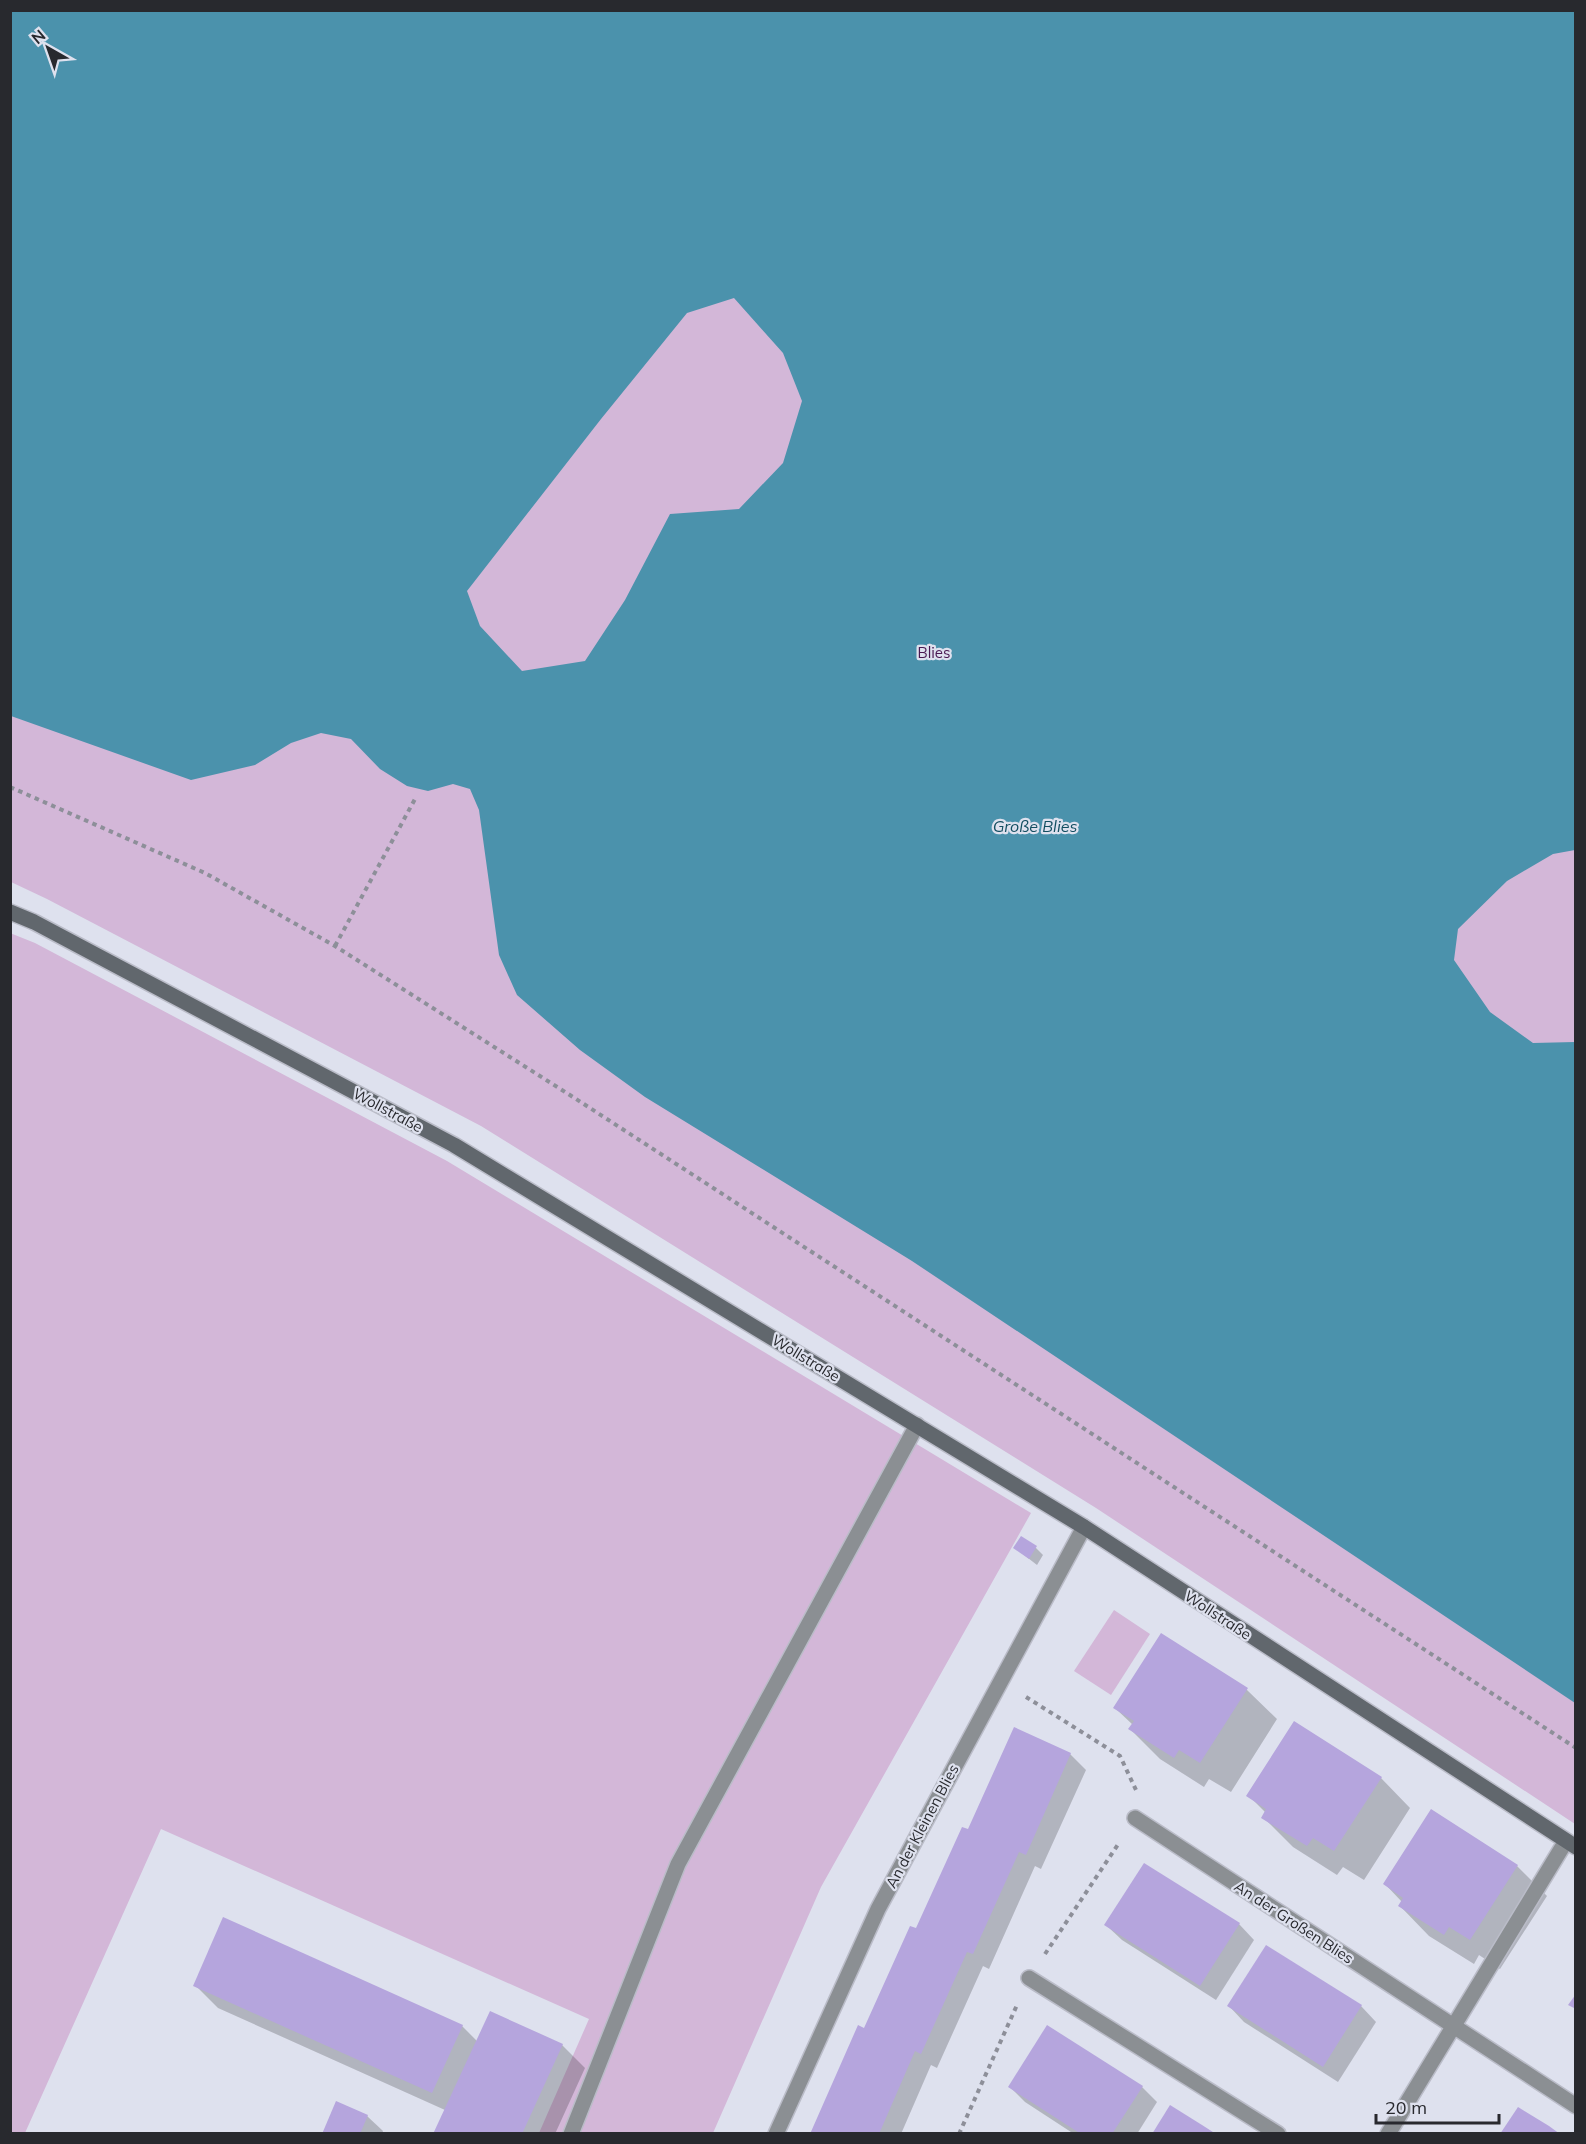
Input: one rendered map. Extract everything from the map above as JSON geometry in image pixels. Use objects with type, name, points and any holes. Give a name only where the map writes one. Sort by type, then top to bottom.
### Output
[{"type":"street","name":"Wollstraße","points":[[10,912],[34,922],[454,1145],[1084,1527],[1571,1844]]},
{"type":"street","points":[[571,2133],[678,1864],[917,1425]]},
{"type":"street","name":"An der Kleinen Blies","points":[[776,2133],[878,1909],[1084,1527]]},
{"type":"street","name":"An der Großen Blies","points":[[1135,1818],[1575,2106]]},
{"type":"street","points":[[1388,2133],[1454,2025],[1571,1844]]},
{"type":"street","points":[[1029,1978],[1278,2133]]},
{"type":"path","points":[[10,787],[205,873],[335,946],[573,1097],[1575,1748]]},
{"type":"path","points":[[335,946],[415,799]]},
{"type":"path","points":[[959,2133],[1029,1978],[1143,1805],[1120,1756],[1000,1681]]},
{"type":"green space","name":"Große Blies","points":[[11,11],[1575,11],[1575,1824],[1096,1508],[481,1126],[11,882]]},
{"type":"green space","points":[[10,933],[35,943],[447,1161],[1031,1513],[821,1887],[713,2133],[539,2133],[589,2019],[161,1829],[25,2133],[11,2133]]},
{"type":"green space","points":[[1114,1610],[1150,1634],[1111,1695],[1074,1671]]},
{"type":"water","name":"Große Blies","points":[[11,10],[1575,11],[1575,850],[1553,854],[1507,881],[1458,929],[1454,960],[1490,1012],[1533,1043],[1575,1042],[1575,1703],[912,1261],[645,1097],[580,1050],[517,995],[499,955],[479,810],[470,789],[453,784],[428,791],[407,786],[380,769],[351,739],[321,733],[291,743],[255,765],[191,780],[11,716]],"holes":[[[734,298],[783,353],[802,401],[783,463],[739,509],[670,514],[625,600],[585,661],[522,671],[480,626],[467,591],[687,313]]]},
{"type":"building","points":[[1021,1536],[1037,1546],[1029,1559],[1013,1548]]},
{"type":"building","points":[[1161,1633],[1248,1688],[1200,1763],[1179,1750],[1174,1758],[1128,1729],[1134,1721],[1113,1708]]},
{"type":"building","points":[[1294,1721],[1382,1777],[1334,1851],[1313,1838],[1307,1846],[1261,1818],[1266,1809],[1246,1796]]},
{"type":"building","points":[[1014,1727],[1071,1753],[1026,1855],[1019,1852],[973,1954],[967,1952],[921,2054],[915,2051],[879,2134],[810,2134],[858,2025],[864,2028],[910,1926],[916,1928],[962,1827],[968,1829]]},
{"type":"building","points":[[1431,1809],[1518,1865],[1470,1940],[1449,1927],[1444,1935],[1398,1906],[1403,1898],[1383,1884]]},
{"type":"building","points":[[1144,1863],[1240,1923],[1200,1986],[1104,1925]]},
{"type":"building","points":[[223,1917],[463,2025],[432,2093],[193,1986]]},
{"type":"building","points":[[1266,1945],[1362,2005],[1323,2067],[1227,2006]]},
{"type":"building","points":[[1576,1994],[1576,2009],[1568,2005]]},
{"type":"building","points":[[490,2011],[563,2044],[522,2134],[433,2134]]},
{"type":"building","points":[[1047,2025],[1143,2086],[1112,2134],[1081,2134],[1008,2087]]},
{"type":"building","points":[[336,2101],[368,2115],[360,2134],[322,2134]]},
{"type":"building","points":[[1170,2105],[1202,2125],[1216,2134],[1152,2134]]},
{"type":"building","points":[[1518,2107],[1549,2126],[1560,2134],[1500,2134]]},
{"type":"park label","name":"Blies","points":[[934,652]]}]
